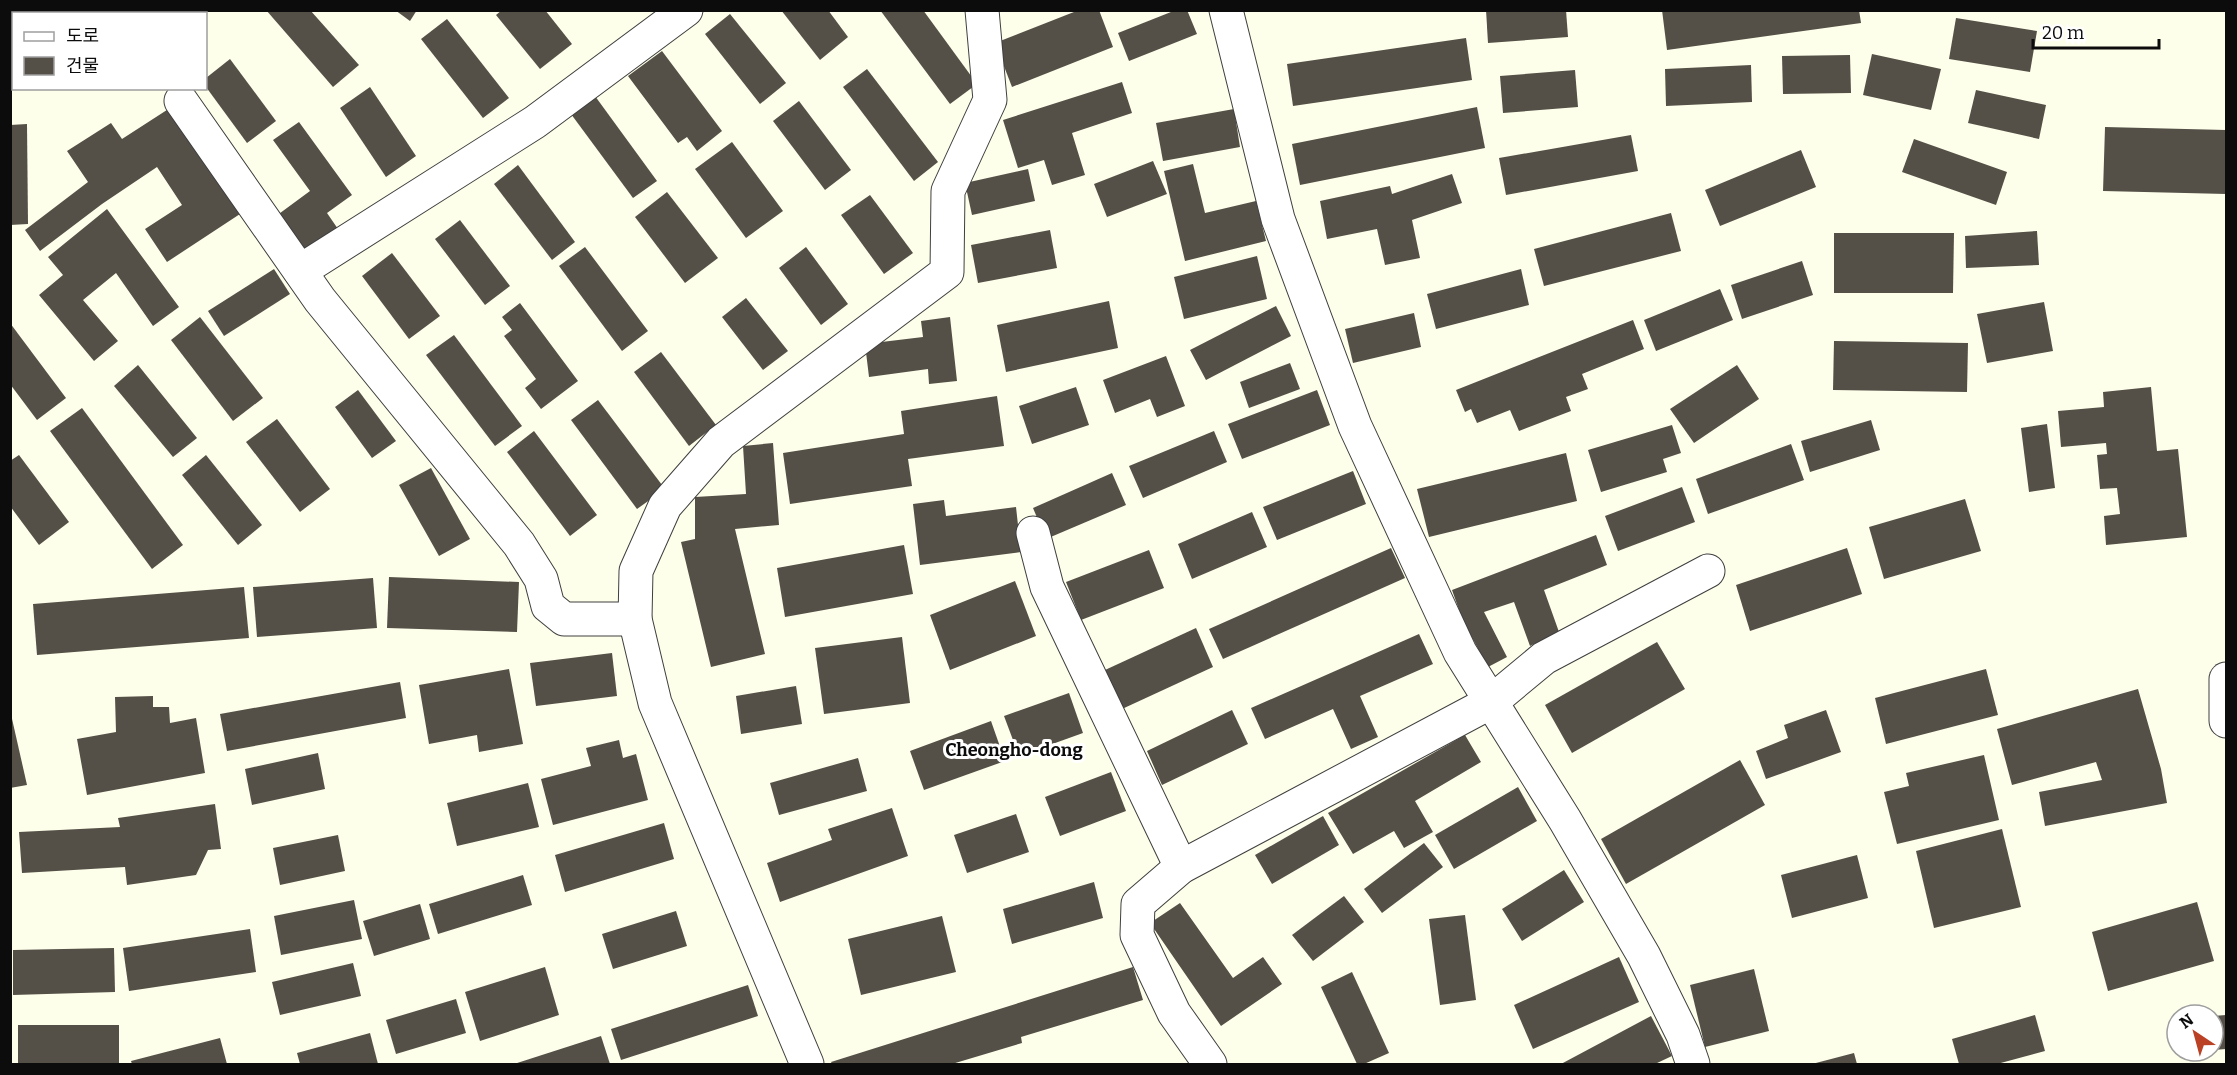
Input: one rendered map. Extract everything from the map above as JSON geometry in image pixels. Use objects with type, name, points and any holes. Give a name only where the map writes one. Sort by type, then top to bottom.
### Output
[{"type":"street","points":[[300,271],[535,122],[686,10]]},
{"type":"street","points":[[807,1065],[655,704],[635,619],[636,571],[665,506],[721,442],[947,272],[948,191],[990,100],[982,10]]},
{"type":"street","points":[[1226,10],[1278,219],[1354,426],[1460,652],[1565,820],[1644,956],[1683,1035],[1693,1065]]},
{"type":"street","points":[[181,101],[320,300],[519,544],[541,579],[548,606],[564,619],[635,619]]},
{"type":"street","points":[[1033,533],[1047,587],[1181,867]]},
{"type":"street","points":[[1210,1065],[1174,1013],[1137,935],[1138,904],[1181,867],[1491,702],[1544,658],[1708,571]]},
{"type":"street","points":[[2226,679],[2226,721]]},
{"type":"building","points":[[266,10],[310,10],[359,65],[333,87]]},
{"type":"building","points":[[395,10],[417,10],[410,21]]},
{"type":"building","points":[[502,10],[545,10],[572,44],[540,69],[496,15]]},
{"type":"building","points":[[781,10],[828,10],[848,37],[820,60]]},
{"type":"building","points":[[880,10],[923,10],[977,84],[950,104]]},
{"type":"building","points":[[1079,10],[1099,10],[1113,47],[1012,87],[995,43]]},
{"type":"building","points":[[1176,10],[1187,10],[1197,34],[1129,61],[1118,33]]},
{"type":"building","points":[[1486,10],[1566,10],[1568,37],[1488,43]]},
{"type":"building","points":[[1662,10],[1859,10],[1861,23],[1667,50]]},
{"type":"building","points":[[730,14],[786,83],[760,104],[705,34]]},
{"type":"building","points":[[1956,18],[2037,31],[2030,72],[1949,59]]},
{"type":"building","points":[[447,19],[509,98],[483,118],[421,39]]},
{"type":"building","points":[[1466,38],[1472,80],[1293,106],[1287,64]]},
{"type":"building","points":[[662,51],[722,131],[697,151],[687,137],[678,143],[628,76]]},
{"type":"building","points":[[1872,54],[1941,69],[1931,110],[1863,95]]},
{"type":"building","points":[[1850,55],[1851,93],[1783,94],[1782,56]]},
{"type":"building","points":[[230,59],[276,121],[247,143],[207,88],[207,77]]},
{"type":"building","points":[[1751,65],[1752,102],[1666,106],[1665,69]]},
{"type":"building","points":[[867,69],[938,162],[914,181],[843,87]]},
{"type":"building","points":[[1575,70],[1578,107],[1503,113],[1500,76]]},
{"type":"building","points":[[1122,82],[1132,113],[1072,133],[1085,175],[1052,185],[1044,160],[1018,168],[1003,120]]},
{"type":"building","points":[[370,87],[416,156],[386,177],[340,108]]},
{"type":"building","points":[[1976,90],[2046,105],[2039,139],[1968,123]]},
{"type":"building","points":[[595,96],[657,181],[633,198],[571,114]]},
{"type":"building","points":[[799,101],[851,170],[825,190],[773,121]]},
{"type":"building","points":[[1477,107],[1485,148],[1300,185],[1292,144]]},
{"type":"building","points":[[170,108],[240,214],[167,262],[145,229],[182,205],[157,167],[102,204],[40,251],[25,230],[88,182],[67,151],[111,123],[122,139]]},
{"type":"building","points":[[1234,109],[1240,147],[1163,161],[1156,123]]},
{"type":"building","points":[[299,122],[352,195],[327,213],[338,229],[301,258],[272,219],[310,191],[273,140]]},
{"type":"building","points":[[27,124],[28,224],[10,225],[10,125]]},
{"type":"building","points":[[2105,127],[2226,130],[2226,194],[2103,191]]},
{"type":"building","points":[[1631,135],[1638,171],[1506,195],[1499,158]]},
{"type":"building","points":[[1914,139],[2007,172],[1996,205],[1902,172]]},
{"type":"building","points":[[732,142],[783,211],[746,238],[695,169]]},
{"type":"building","points":[[1801,150],[1816,187],[1720,226],[1705,190]]},
{"type":"building","points":[[1153,161],[1167,194],[1107,217],[1094,184]]},
{"type":"building","points":[[1193,164],[1205,213],[1256,201],[1266,241],[1185,261],[1164,171]]},
{"type":"building","points":[[518,165],[575,242],[552,260],[494,184]]},
{"type":"building","points":[[1028,169],[1035,201],[972,215],[965,183]]},
{"type":"building","points":[[1452,174],[1462,203],[1412,220],[1420,258],[1385,265],[1377,229],[1327,239],[1320,201],[1390,186],[1392,194]]},
{"type":"building","points":[[667,192],[718,258],[685,283],[635,217]]},
{"type":"building","points":[[870,195],[913,253],[884,274],[841,215]]},
{"type":"building","points":[[107,209],[179,307],[153,326],[116,273],[83,300],[118,341],[94,361],[39,295],[63,275],[48,257]]},
{"type":"building","points":[[1671,213],[1681,251],[1544,286],[1534,249]]},
{"type":"building","points":[[460,220],[510,286],[485,305],[435,239]]},
{"type":"building","points":[[1050,230],[1057,268],[978,283],[971,245]]},
{"type":"building","points":[[2037,231],[2039,265],[1966,268],[1965,236]]},
{"type":"building","points":[[1834,233],[1954,233],[1953,293],[1834,293]]},
{"type":"building","points":[[585,247],[648,331],[622,351],[559,266]]},
{"type":"building","points":[[806,247],[848,304],[821,325],[779,268]]},
{"type":"building","points":[[392,253],[440,316],[409,339],[362,276]]},
{"type":"building","points":[[1257,256],[1267,299],[1184,319],[1174,277]]},
{"type":"building","points":[[1802,261],[1813,295],[1742,319],[1731,285]]},
{"type":"building","points":[[274,269],[290,294],[224,336],[208,311]]},
{"type":"building","points":[[1521,269],[1529,305],[1436,329],[1427,294]]},
{"type":"building","points":[[1720,289],[1733,320],[1656,351],[1644,320]]},
{"type":"building","points":[[746,298],[788,351],[763,370],[722,317]]},
{"type":"building","points":[[1109,301],[1118,348],[1006,372],[997,325]]},
{"type":"building","points":[[2044,302],[2053,351],[1987,363],[1977,314]]},
{"type":"building","points":[[520,303],[578,381],[541,409],[525,388],[536,379],[504,336],[512,330],[502,317]]},
{"type":"building","points":[[1276,306],[1291,336],[1206,380],[1190,350]]},
{"type":"building","points":[[1414,313],[1421,347],[1353,363],[1345,329]]},
{"type":"building","points":[[200,317],[263,398],[233,421],[171,340]]},
{"type":"building","points":[[950,317],[957,381],[929,384],[928,369],[869,377],[865,344],[923,337],[921,321]]},
{"type":"building","points":[[1633,320],[1644,349],[1582,374],[1588,389],[1566,397],[1571,411],[1519,431],[1510,410],[1477,423],[1471,409],[1465,412],[1456,390]]},
{"type":"building","points":[[10,323],[66,398],[37,420],[10,384]]},
{"type":"building","points":[[454,335],[522,426],[495,446],[426,355]]},
{"type":"building","points":[[1834,341],[1968,343],[1967,392],[1833,390]]},
{"type":"building","points":[[661,352],[716,425],[689,446],[634,372]]},
{"type":"building","points":[[1166,356],[1185,406],[1157,417],[1150,399],[1115,413],[1103,380]]},
{"type":"building","points":[[1290,363],[1300,389],[1249,408],[1240,382]]},
{"type":"building","points":[[138,365],[197,438],[173,457],[114,386]]},
{"type":"building","points":[[1737,365],[1759,399],[1694,443],[1670,409]]},
{"type":"building","points":[[1076,387],[1089,425],[1032,444],[1019,406]]},
{"type":"building","points":[[2151,387],[2157,451],[2178,449],[2187,537],[2106,545],[2104,516],[2120,514],[2117,488],[2100,489],[2097,455],[2107,454],[2106,443],[2061,447],[2058,411],[2104,407],[2103,392]]},
{"type":"building","points":[[358,390],[396,441],[372,458],[335,407]]},
{"type":"building","points":[[1317,390],[1330,425],[1242,459],[1228,424]]},
{"type":"building","points":[[997,396],[1004,446],[908,459],[912,486],[790,504],[783,453],[904,434],[901,411]]},
{"type":"building","points":[[598,400],[665,489],[637,509],[571,420]]},
{"type":"building","points":[[82,408],[183,545],[152,569],[50,431]]},
{"type":"building","points":[[277,419],[330,489],[300,512],[246,442]]},
{"type":"building","points":[[1871,420],[1880,450],[1810,472],[1801,441]]},
{"type":"building","points":[[2047,424],[2055,488],[2029,492],[2021,428]]},
{"type":"building","points":[[1672,425],[1681,453],[1663,459],[1667,472],[1601,492],[1588,450]]},
{"type":"building","points":[[534,431],[597,515],[570,536],[507,452]]},
{"type":"building","points":[[1214,431],[1227,462],[1143,498],[1129,466]]},
{"type":"building","points":[[773,443],[779,525],[735,529],[765,654],[711,667],[681,542],[695,539],[695,497],[746,494],[743,446]]},
{"type":"building","points":[[1791,444],[1804,480],[1708,514],[1696,479]]},
{"type":"building","points":[[1566,453],[1577,501],[1429,537],[1417,489]]},
{"type":"building","points":[[19,455],[69,522],[39,545],[10,506],[10,461]]},
{"type":"building","points":[[206,455],[262,525],[238,545],[182,475]]},
{"type":"building","points":[[431,468],[470,539],[439,556],[399,485]]},
{"type":"building","points":[[1353,471],[1366,504],[1277,540],[1263,507]]},
{"type":"building","points":[[1112,473],[1126,505],[1046,539],[1033,508]]},
{"type":"building","points":[[1682,487],[1695,522],[1618,551],[1605,516]]},
{"type":"building","points":[[1965,499],[1981,551],[1884,579],[1869,527]]},
{"type":"building","points":[[944,500],[946,516],[1016,507],[1021,552],[920,565],[913,504]]},
{"type":"building","points":[[1252,512],[1267,547],[1192,579],[1178,544]]},
{"type":"building","points":[[1596,535],[1607,565],[1544,590],[1559,632],[1530,646],[1514,602],[1484,612],[1507,657],[1488,667],[1463,621],[1452,590]]},
{"type":"building","points":[[904,545],[913,594],[785,617],[777,568]]},
{"type":"building","points":[[1391,548],[1405,578],[1223,659],[1209,629]]},
{"type":"building","points":[[1847,548],[1862,594],[1750,631],[1736,585]]},
{"type":"building","points":[[1149,550],[1164,588],[1081,620],[1066,582]]},
{"type":"building","points":[[389,577],[519,582],[517,632],[387,628]]},
{"type":"building","points":[[373,578],[377,628],[257,637],[253,587]]},
{"type":"building","points":[[1015,581],[1036,636],[950,670],[930,615]]},
{"type":"building","points":[[244,587],[249,638],[37,655],[33,604]]},
{"type":"building","points":[[1196,628],[1213,667],[1122,709],[1105,670]]},
{"type":"building","points":[[1419,634],[1433,664],[1360,696],[1378,737],[1351,749],[1333,709],[1265,739],[1251,708]]},
{"type":"building","points":[[902,637],[910,703],[824,714],[815,648]]},
{"type":"building","points":[[1657,642],[1685,689],[1572,753],[1545,705]]},
{"type":"building","points":[[612,653],[617,696],[536,706],[530,663]]},
{"type":"building","points":[[509,669],[523,744],[479,752],[477,735],[429,744],[419,685]]},
{"type":"building","points":[[1986,669],[1998,715],[1886,744],[1875,698]]},
{"type":"building","points":[[400,682],[406,718],[227,751],[220,714]]},
{"type":"building","points":[[796,686],[802,724],[741,734],[736,696]]},
{"type":"building","points":[[2138,689],[2161,769],[2167,803],[2045,826],[2039,792],[2102,780],[2096,762],[2012,785],[1997,729]]},
{"type":"building","points":[[1069,693],[1083,733],[1019,756],[1004,716]]},
{"type":"building","points":[[153,696],[153,707],[169,707],[170,723],[196,718],[205,773],[87,795],[77,739],[116,732],[115,697]]},
{"type":"building","points":[[10,710],[27,785],[10,788]]},
{"type":"building","points":[[1232,710],[1248,744],[1162,785],[1147,751]]},
{"type":"building","points":[[1826,710],[1841,752],[1766,779],[1756,751],[1788,738],[1784,725]]},
{"type":"building","points":[[991,721],[1005,761],[924,790],[910,751]]},
{"type":"building","points":[[1465,735],[1481,762],[1415,801],[1433,832],[1404,848],[1394,831],[1353,854],[1328,813]]},
{"type":"building","points":[[619,740],[623,758],[636,754],[648,800],[553,825],[541,779],[591,766],[586,748]]},
{"type":"building","points":[[318,753],[325,789],[252,805],[245,769]]},
{"type":"building","points":[[1984,755],[1999,820],[1897,844],[1884,792],[1909,786],[1906,773]]},
{"type":"building","points":[[858,758],[867,791],[779,815],[770,783]]},
{"type":"building","points":[[1740,760],[1765,805],[1626,884],[1601,839]]},
{"type":"building","points":[[1111,772],[1126,811],[1060,836],[1045,797]]},
{"type":"building","points":[[528,783],[539,827],[457,846],[447,803]]},
{"type":"building","points":[[1518,787],[1537,821],[1454,869],[1435,835]]},
{"type":"building","points":[[215,804],[221,849],[208,850],[196,875],[127,885],[125,867],[22,873],[19,832],[120,827],[118,818]]},
{"type":"building","points":[[892,808],[908,856],[780,902],[767,863],[832,840],[828,829]]},
{"type":"building","points":[[1016,814],[1029,852],[967,873],[954,835]]},
{"type":"building","points":[[1323,816],[1339,845],[1272,884],[1255,855]]},
{"type":"building","points":[[664,823],[674,859],[565,892],[555,855]]},
{"type":"building","points":[[2002,829],[2021,907],[1934,928],[1916,851]]},
{"type":"building","points":[[338,835],[345,871],[280,885],[273,848]]},
{"type":"building","points":[[1424,843],[1443,867],[1382,913],[1364,889]]},
{"type":"building","points":[[1857,855],[1868,898],[1792,918],[1781,875]]},
{"type":"building","points":[[1564,870],[1584,902],[1522,941],[1502,909]]},
{"type":"building","points":[[523,875],[532,905],[438,934],[429,904]]},
{"type":"building","points":[[1094,882],[1103,918],[1012,944],[1003,909]]},
{"type":"building","points":[[1344,896],[1364,922],[1313,961],[1292,935]]},
{"type":"building","points":[[354,900],[362,939],[281,955],[274,916]]},
{"type":"building","points":[[2197,902],[2214,961],[2108,991],[2092,932]]},
{"type":"building","points":[[1180,903],[1233,978],[1263,957],[1282,984],[1221,1026],[1150,923]]},
{"type":"building","points":[[420,904],[430,939],[374,956],[363,921]]},
{"type":"building","points":[[676,911],[687,946],[613,969],[602,934]]},
{"type":"building","points":[[1465,915],[1476,1000],[1440,1005],[1429,919]]},
{"type":"building","points":[[942,916],[956,972],[861,995],[848,939]]},
{"type":"building","points":[[250,929],[256,972],[129,991],[123,948]]},
{"type":"building","points":[[114,948],[115,992],[13,995],[13,950]]},
{"type":"building","points":[[1619,957],[1639,1002],[1533,1049],[1514,1005]]},
{"type":"building","points":[[353,963],[361,996],[280,1015],[272,982]]},
{"type":"building","points":[[545,967],[559,1015],[480,1041],[465,992]]},
{"type":"building","points":[[1133,967],[1143,1000],[1021,1037],[1022,1043],[952,1064],[832,1064],[831,1062]]},
{"type":"building","points":[[1754,969],[1769,1031],[1705,1047],[1690,985]]},
{"type":"building","points":[[1352,972],[1389,1053],[1364,1064],[1357,1064],[1321,987]]},
{"type":"building","points":[[748,985],[758,1016],[621,1060],[611,1029]]},
{"type":"building","points":[[456,999],[466,1033],[396,1054],[386,1020]]},
{"type":"building","points":[[2035,1015],[2045,1051],[1997,1064],[1959,1064],[1952,1039]]},
{"type":"building","points":[[2225,1015],[2226,1015],[2225,1049]]},
{"type":"building","points":[[1651,1016],[1672,1056],[1655,1064],[1561,1064]]},
{"type":"building","points":[[18,1025],[119,1025],[119,1064],[18,1064]]},
{"type":"building","points":[[370,1033],[378,1064],[300,1064],[297,1053]]},
{"type":"building","points":[[601,1036],[610,1064],[514,1064]]},
{"type":"building","points":[[220,1038],[227,1064],[132,1064],[131,1061]]},
{"type":"building","points":[[1854,1053],[1857,1064],[1812,1064]]},
{"type":"district","name":"Cheongho-dong","points":[[1014,750]]}]
